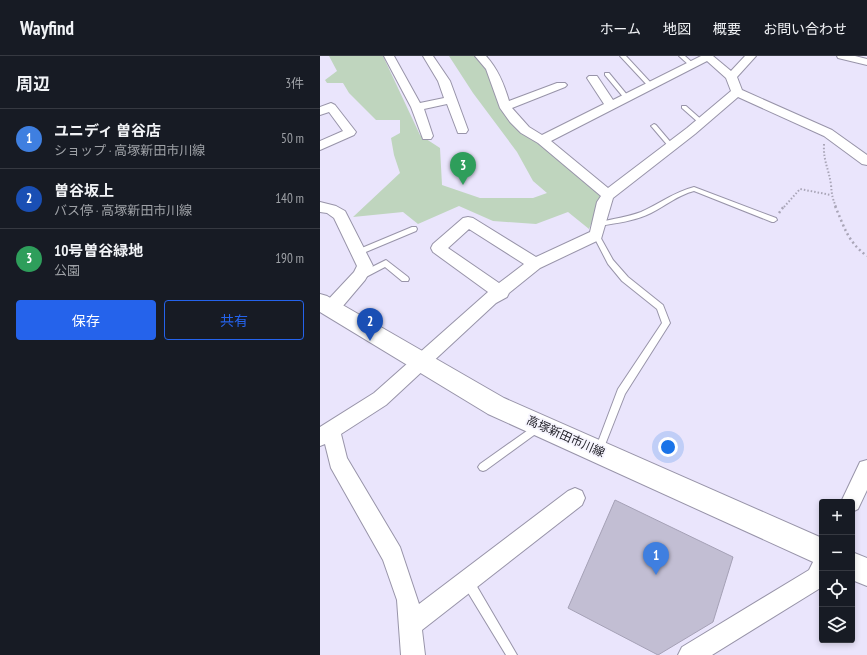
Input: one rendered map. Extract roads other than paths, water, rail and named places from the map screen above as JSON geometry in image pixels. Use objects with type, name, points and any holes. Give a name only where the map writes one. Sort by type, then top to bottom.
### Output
[{"type":"main road","name":"高塚新田市川線","points":[[325,305],[496,406],[598,450],[819,551]]},
{"type":"main road","points":[[855,567],[867,572]]},
{"type":"street","points":[[389,56],[417,107],[427,136]]},
{"type":"street","points":[[428,56],[444,81],[462,130]]},
{"type":"street","points":[[480,56],[491,68],[506,106],[514,119],[525,130],[542,140],[608,195]]},
{"type":"street","points":[[542,140],[707,56],[731,77],[737,92],[828,133],[867,161]]},
{"type":"street","points":[[731,77],[751,56]]},
{"type":"street","points":[[842,56],[867,62]]},
{"type":"street","points":[[593,78],[610,105]]},
{"type":"street","points":[[506,106],[561,85]]},
{"type":"street","points":[[413,655],[408,600],[392,555],[338,461],[324,432],[380,399],[423,362],[490,300],[501,293],[535,264],[598,230],[604,202],[608,195],[737,92]]},
{"type":"street","points":[[417,107],[451,100]]},
{"type":"street","points":[[320,111],[331,107],[350,132],[320,146]]},
{"type":"street","points":[[320,207],[331,209],[340,215],[365,266],[360,276],[325,305]]},
{"type":"street","points":[[501,293],[438,248],[468,222],[535,264]]},
{"type":"street","points":[[852,499],[867,469]]},
{"type":"street","points":[[410,625],[575,498]]},
{"type":"street","points":[[690,655],[817,578],[820,571]]},
{"type":"lane","points":[[623,56],[650,85]]},
{"type":"lane","points":[[682,56],[692,64]]},
{"type":"lane","points":[[607,74],[626,97]]},
{"type":"lane","points":[[684,107],[701,122]]},
{"type":"lane","points":[[654,126],[671,146]]},
{"type":"lane","points":[[598,450],[621,392],[666,323],[660,307],[625,279],[610,262],[598,230],[647,212],[685,190],[694,189],[774,220]]},
{"type":"lane","points":[[359,252],[414,229]]},
{"type":"lane","points":[[360,276],[386,263],[405,279]]},
{"type":"lane","points":[[483,467],[540,425]]},
{"type":"lane","points":[[468,581],[512,655]]},
{"type":"place","name":"10号曽谷緑地","points":[[463,185]]},
{"type":"place","name":"曽谷坂上","points":[[370,341]]},
{"type":"place","name":"ユニディ 曽谷店","points":[[656,575]]}]
